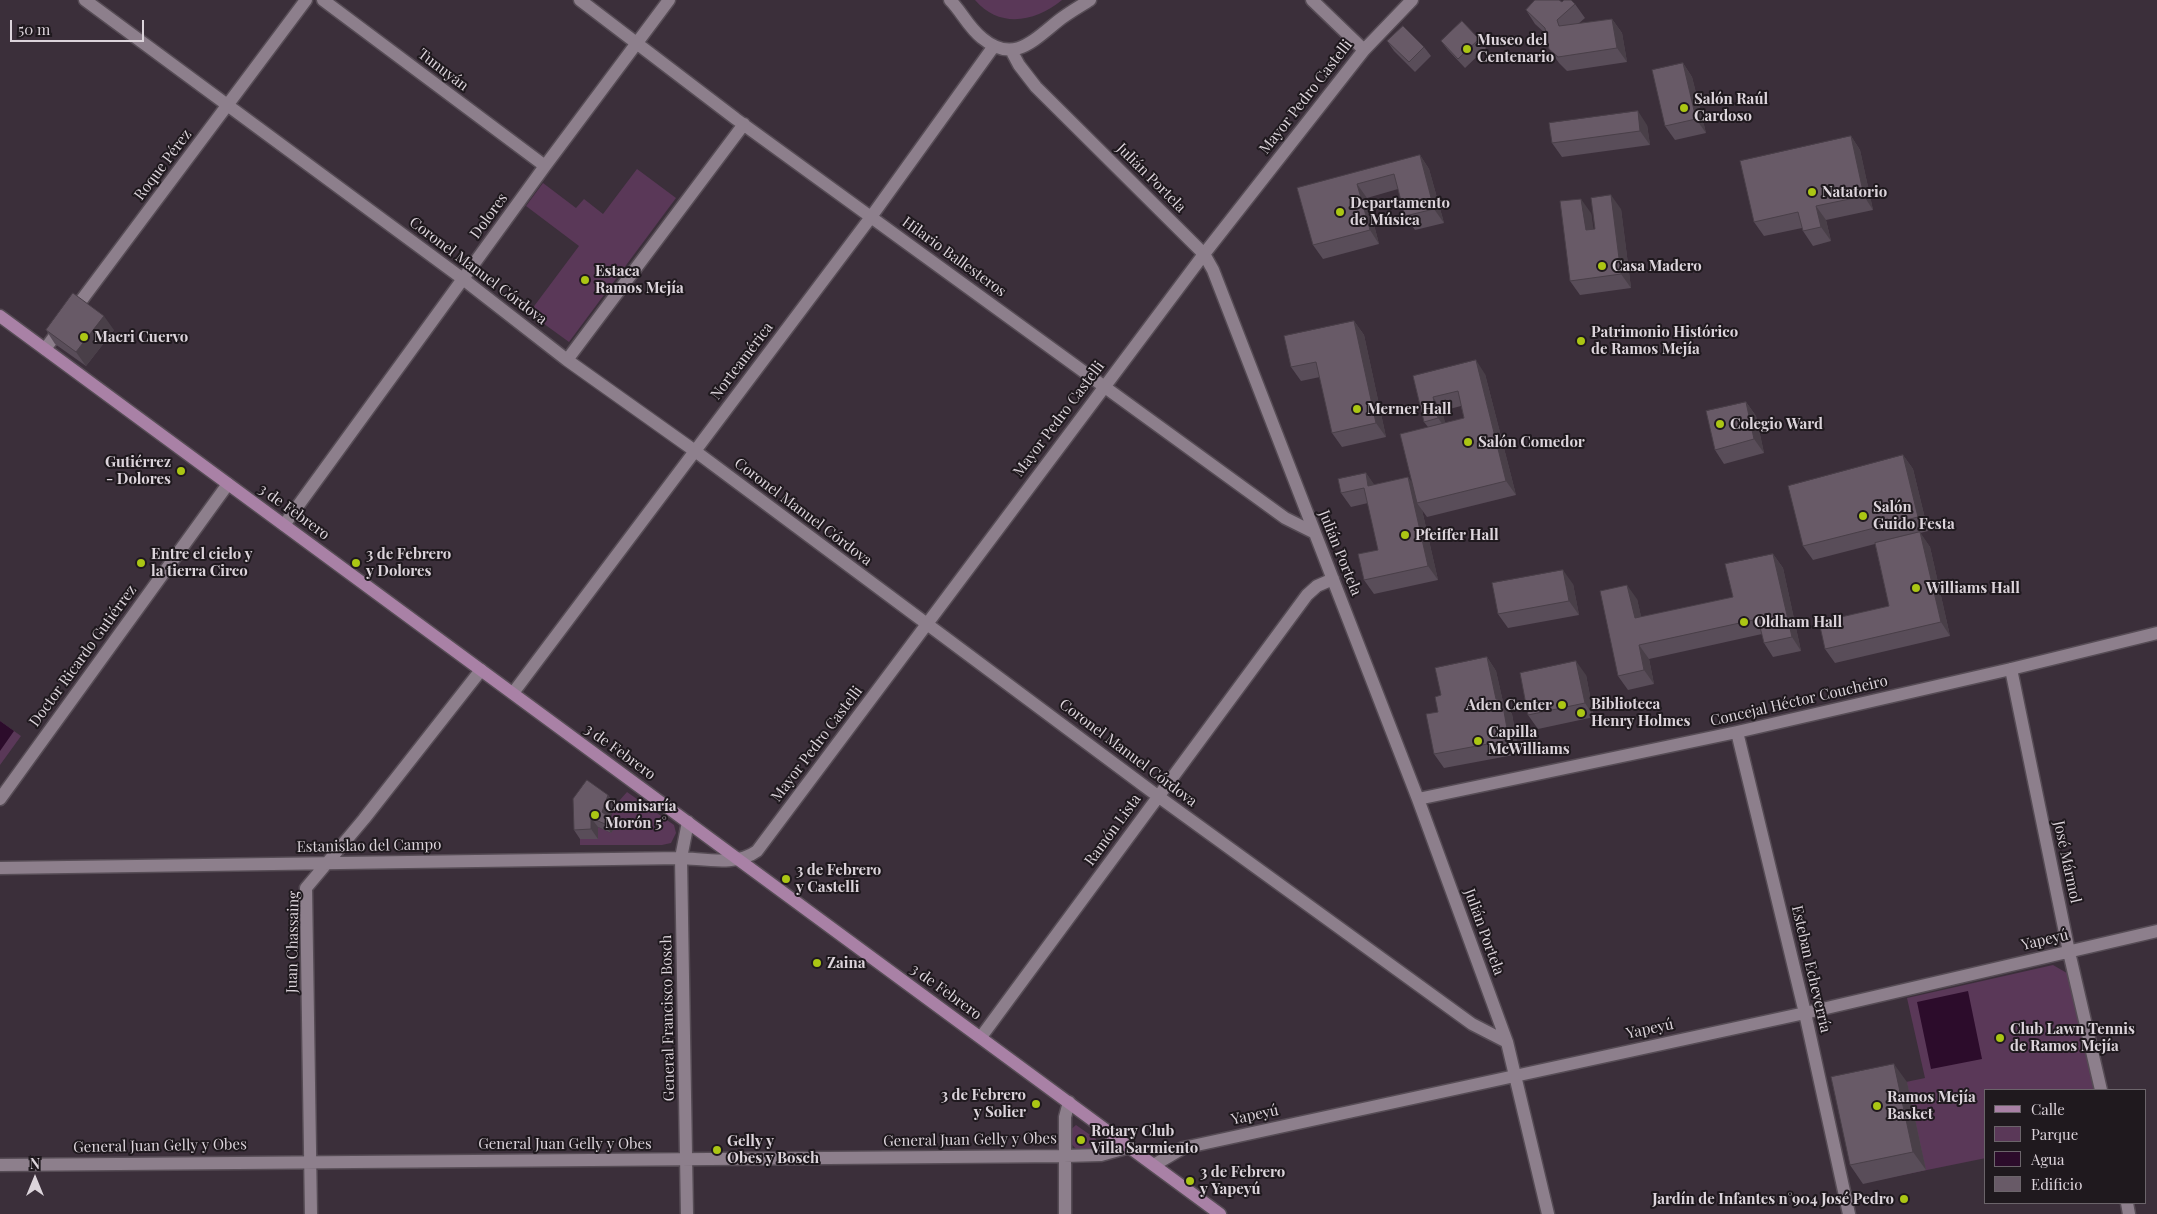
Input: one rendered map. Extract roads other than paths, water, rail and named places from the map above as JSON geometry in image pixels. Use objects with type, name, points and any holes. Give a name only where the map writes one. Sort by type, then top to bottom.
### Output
[{"type":"main road","name":"3 de Febrero","points":[[0,316],[1220,1214]]},
{"type":"street","name":"Coronel Manuel Córdova","points":[[85,0],[463,279],[567,360],[695,451],[1158,797],[1472,1024],[1507,1042]]},
{"type":"street","name":"Roque Pérez","points":[[45,349],[306,0]]},
{"type":"street","name":"Tunuyán","points":[[323,0],[545,166]]},
{"type":"street","name":"Hilario Ballesteros","points":[[580,0],[744,124],[1103,386],[1285,518],[1313,532]]},
{"type":"street","name":"Dolores","points":[[284,525],[545,166],[670,0]]},
{"type":"street","points":[[1067,14],[1075,0]]},
{"type":"street","points":[[955,3],[969,26],[994,46],[1011,50],[1032,43],[1067,14],[1090,0]]},
{"type":"street","points":[[1312,0],[1364,50]]},
{"type":"street","name":"Mayor Pedro Castelli","points":[[739,860],[749,857],[757,851],[1103,386],[1204,254],[1364,50],[1412,0]]},
{"type":"street","name":"Norteamérica","points":[[513,694],[871,217],[994,46]]},
{"type":"street","name":"Julián Portela","points":[[1011,50],[1019,65],[1036,87],[1204,254],[1213,270],[1418,799],[1507,1042],[1548,1214]]},
{"type":"street","points":[[567,360],[744,124]]},
{"type":"street","name":"Doctor Ricardo Gutiérrez","points":[[0,799],[228,484]]},
{"type":"street","name":"Ramón Lista","points":[[981,1038],[1307,595],[1318,586],[1333,579]]},
{"type":"street","name":"Concejal Héctor Coucheiro","points":[[1418,799],[1737,732],[2011,669],[2157,632]]},
{"type":"street","name":"José Mármol","points":[[2011,669],[2069,952],[2101,1089]]},
{"type":"street","name":"Juan Chassaing","points":[[311,1214],[306,888],[364,819],[481,670]]},
{"type":"street","name":"Esteban Echeverría","points":[[1737,732],[1805,1012],[1849,1214]]},
{"type":"street","name":"General Francisco Bosch","points":[[687,1214],[681,858],[688,822]]},
{"type":"street","name":"Estanislao del Campo","points":[[0,868],[681,858],[739,860]]},
{"type":"street","name":"Yapeyú","points":[[1154,1165],[1183,1148],[1805,1012],[2157,931]]},
{"type":"street","points":[[1064,1214],[1065,1117],[1069,1102]]},
{"type":"street","name":"General Juan Gelly y Obes","points":[[0,1164],[1064,1156],[1102,1155],[1130,1147]]},
{"type":"water","points":[[0,721],[14,731],[0,751]]},
{"type":"water","points":[[1968,991],[1982,1059],[1931,1069],[1917,1002]]},
{"type":"place","name":"Museo del Centenario","points":[[1467,49]]},
{"type":"place","name":"Salón Raúl Cardoso","points":[[1684,108]]},
{"type":"place","name":"Natatorio","points":[[1812,192]]},
{"type":"place","name":"Departamento de Música","points":[[1340,212]]},
{"type":"place","name":"Casa Madero","points":[[1602,266]]},
{"type":"place","name":"Estaca Ramos Mejía","points":[[585,280]]},
{"type":"place","name":"Macri Cuervo","points":[[84,337]]},
{"type":"place","name":"Patrimonio Histórico de Ramos Mejía","points":[[1581,341]]},
{"type":"place","name":"Merner Hall","points":[[1357,409]]},
{"type":"place","name":"Colegio Ward","points":[[1720,424]]},
{"type":"place","name":"Salón Comedor","points":[[1468,442]]},
{"type":"place","name":"Gutiérrez - Dolores","points":[[181,471]]},
{"type":"place","name":"Salón Guido Festa","points":[[1863,516]]},
{"type":"place","name":"Pfeiffer Hall","points":[[1405,535]]},
{"type":"place","name":"Entre el cielo y la tierra Circo","points":[[141,563]]},
{"type":"place","name":"3 de Febrero y Dolores","points":[[356,563]]},
{"type":"place","name":"Williams Hall","points":[[1916,588]]},
{"type":"place","name":"Oldham Hall","points":[[1744,622]]},
{"type":"place","name":"Aden Center","points":[[1562,705]]},
{"type":"place","name":"Biblioteca Henry Holmes","points":[[1581,713]]},
{"type":"place","name":"Capilla McWilliams","points":[[1478,741]]},
{"type":"place","name":"Comisaría Morón 5°","points":[[595,815]]},
{"type":"place","name":"3 de Febrero y Castelli","points":[[786,879]]},
{"type":"place","name":"Zaina","points":[[817,963]]},
{"type":"place","name":"Club Lawn Tennis de Ramos Mejía","points":[[2000,1038]]},
{"type":"place","name":"3 de Febrero y Solier","points":[[1036,1104]]},
{"type":"place","name":"Ramos Mejía Basket","points":[[1877,1106]]},
{"type":"place","name":"Rotary Club Villa Sarmiento","points":[[1081,1140]]},
{"type":"place","name":"Gelly y Obes y Bosch","points":[[717,1150]]},
{"type":"place","name":"3 de Febrero y Yapeyú","points":[[1190,1181]]},
{"type":"place","name":"Jardín de Infantes n°904 José Pedro","points":[[1904,1199]]}]
